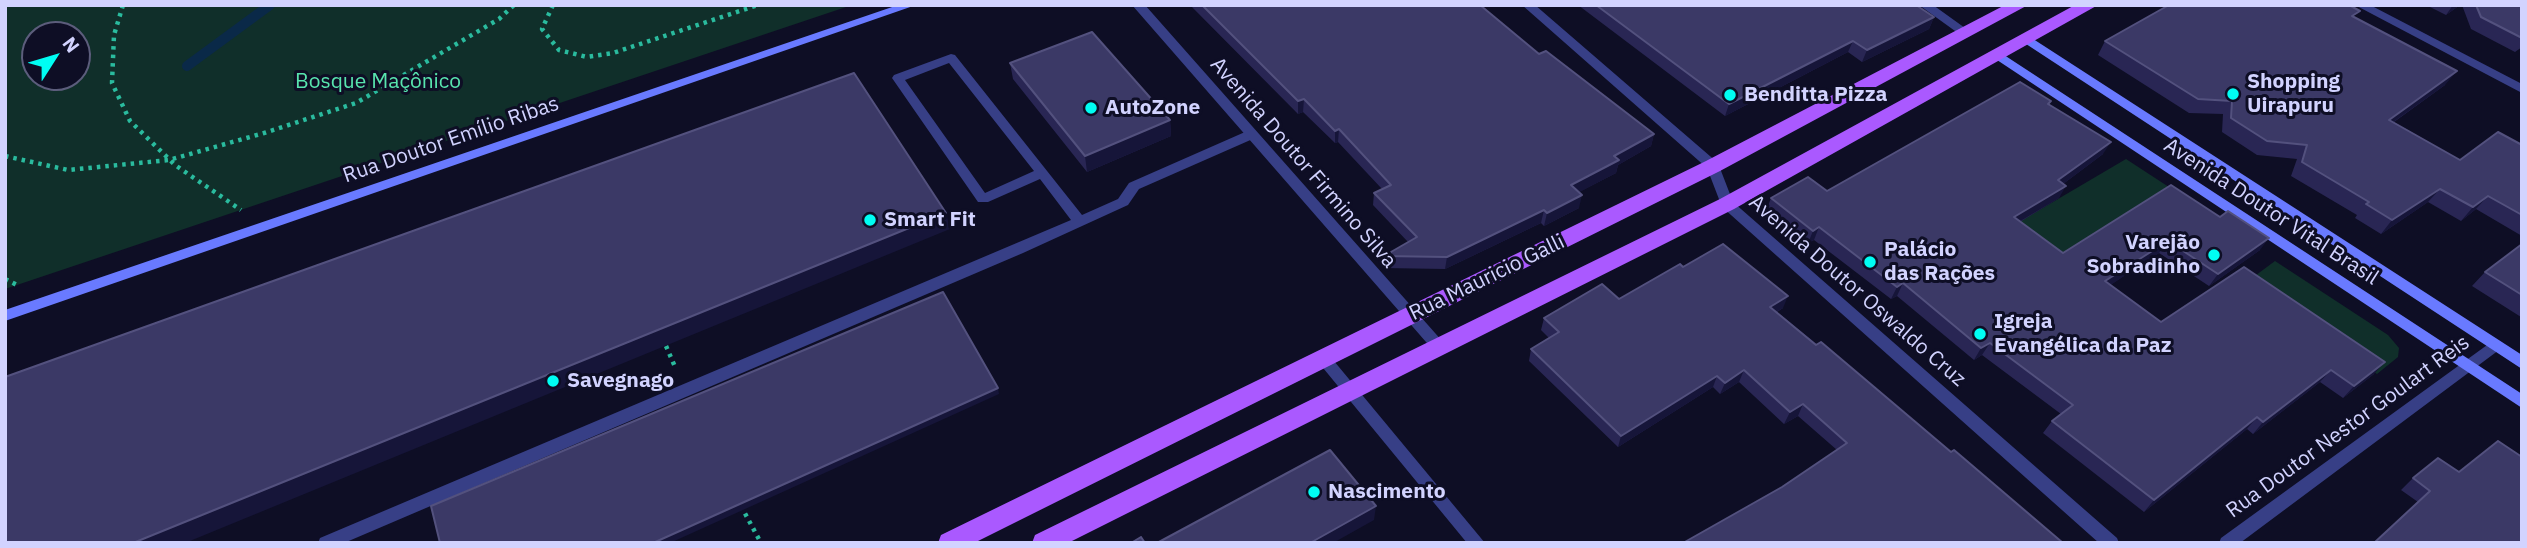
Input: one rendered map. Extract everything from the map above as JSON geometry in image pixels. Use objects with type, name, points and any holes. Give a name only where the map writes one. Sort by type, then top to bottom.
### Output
[{"type":"main road","name":"Rua Mauricio Galli","points":[[950,543],[1713,166],[2019,5]]},
{"type":"main road","name":"Rua Mauricio Galli","points":[[1044,543],[1727,204],[2090,5]]},
{"type":"street","name":"Rua Doutor Emílio Ribas","points":[[5,316],[910,5]]},
{"type":"street","name":"Avenida Doutor Firmino Silva","points":[[1138,5],[1438,346]]},
{"type":"street","name":"Avenida Doutor Oswaldo Cruz","points":[[1528,5],[1713,166],[1727,204],[2111,543]]},
{"type":"street","points":[[1925,5],[1966,33]]},
{"type":"street","points":[[2361,5],[2522,89]]},
{"type":"street","name":"Avenida Doutor Vital Brasil","points":[[2027,39],[2522,363]]},
{"type":"street","name":"Avenida Doutor Vital Brasil","points":[[1998,55],[2522,402]]},
{"type":"street","points":[[1042,173],[983,200],[898,78],[951,58],[1080,221]]},
{"type":"street","points":[[326,543],[1124,202],[1134,186],[1250,135]]},
{"type":"street","name":"Rua Doutor Nestor Goulart Reis","points":[[2227,543],[2494,346]]},
{"type":"street","points":[[1324,359],[1477,543]]},
{"type":"path","points":[[123,5],[114,35],[112,83],[131,121],[169,160],[265,226]]},
{"type":"path","points":[[5,156],[68,170],[169,160],[264,133],[356,103],[499,19],[514,5]]},
{"type":"path","points":[[553,5],[542,29],[559,50],[587,57],[613,53],[758,5]]},
{"type":"path","points":[[666,346],[686,391]]},
{"type":"path","points":[[738,499],[761,543]]},
{"type":"green space","name":"Bosque Maçônico","points":[[5,5],[852,5],[5,289]]},
{"type":"green space","points":[[2126,159],[2175,191],[2063,260],[2007,229]]},
{"type":"green space","points":[[2275,261],[2388,335],[2399,348],[2398,357],[2377,374],[2244,284]]},
{"type":"building","points":[[1202,5],[1480,5],[1539,54],[1546,51],[1654,134],[1614,156],[1619,160],[1571,185],[1582,195],[1547,213],[1544,210],[1447,257],[1384,256],[1417,237],[1374,193],[1391,185],[1339,129],[1335,131],[1304,99],[1298,101]]},
{"type":"building","points":[[1596,5],[1916,5],[1934,17],[1867,50],[1853,41],[1729,104]]},
{"type":"building","points":[[2169,5],[2349,5],[2360,11],[2352,16],[2457,71],[2389,120],[2460,160],[2498,132],[2522,145],[2522,215],[2488,196],[2473,207],[2440,189],[2392,220],[2366,204],[2369,202],[2302,162],[2307,145],[2267,141],[2231,118],[2232,101],[2198,99],[2105,41]]},
{"type":"building","points":[[2476,5],[2522,5],[2522,38],[2481,17]]},
{"type":"building","name":"AutoZone","points":[[1092,32],[1170,120],[1085,156],[1010,63]]},
{"type":"building","points":[[854,73],[946,213],[133,543],[5,543],[5,377]]},
{"type":"building","points":[[2020,82],[2051,101],[2048,104],[2111,142],[2058,180],[2066,186],[2014,217],[2063,253],[2171,185],[2220,217],[2228,211],[2269,238],[2218,274],[2168,241],[2105,281],[2161,322],[2244,267],[2385,362],[2354,386],[2331,370],[2263,422],[2257,417],[2154,500],[2052,421],[2073,405],[1990,343],[1981,348],[1903,283],[1897,287],[1819,227],[1813,231],[1771,198],[1808,177],[1827,191]]},
{"type":"building","points":[[1723,244],[1788,296],[1770,307],[1816,345],[1821,342],[2063,543],[1683,543],[1782,487],[1847,443],[1803,404],[1790,412],[1744,370],[1725,383],[1717,376],[1621,436],[1531,349],[1559,332],[1544,318],[1602,284],[1619,299],[1680,264],[1683,267]]},
{"type":"building","points":[[2522,244],[2522,295],[2485,272]]},
{"type":"building","points":[[943,292],[998,388],[653,543],[440,543],[431,506]]},
{"type":"building","points":[[2498,441],[2522,457],[2522,543],[2374,543],[2430,491],[2413,478],[2438,458],[2459,472]]},
{"type":"building","name":"Nascimento","points":[[1330,450],[1376,506],[1310,543],[1157,543]]},
{"type":"building","points":[[1141,537],[1145,543],[1131,543]]},
{"type":"waterway","points":[[187,66],[270,5]]},
{"type":"place","name":"Shopping Uirapuru","points":[[2233,94]]},
{"type":"place","name":"Benditta Pizza","points":[[1730,95]]},
{"type":"place","name":"AutoZone","points":[[1091,108]]},
{"type":"place","name":"Smart Fit","points":[[870,220]]},
{"type":"place","name":"Varejão Sobradinho","points":[[2214,255]]},
{"type":"place","name":"Palácio das Rações","points":[[1870,262]]},
{"type":"place","name":"Igreja Evangélica da Paz","points":[[1980,334]]},
{"type":"place","name":"Savegnago","points":[[553,381]]},
{"type":"place","name":"Nascimento","points":[[1314,492]]}]
